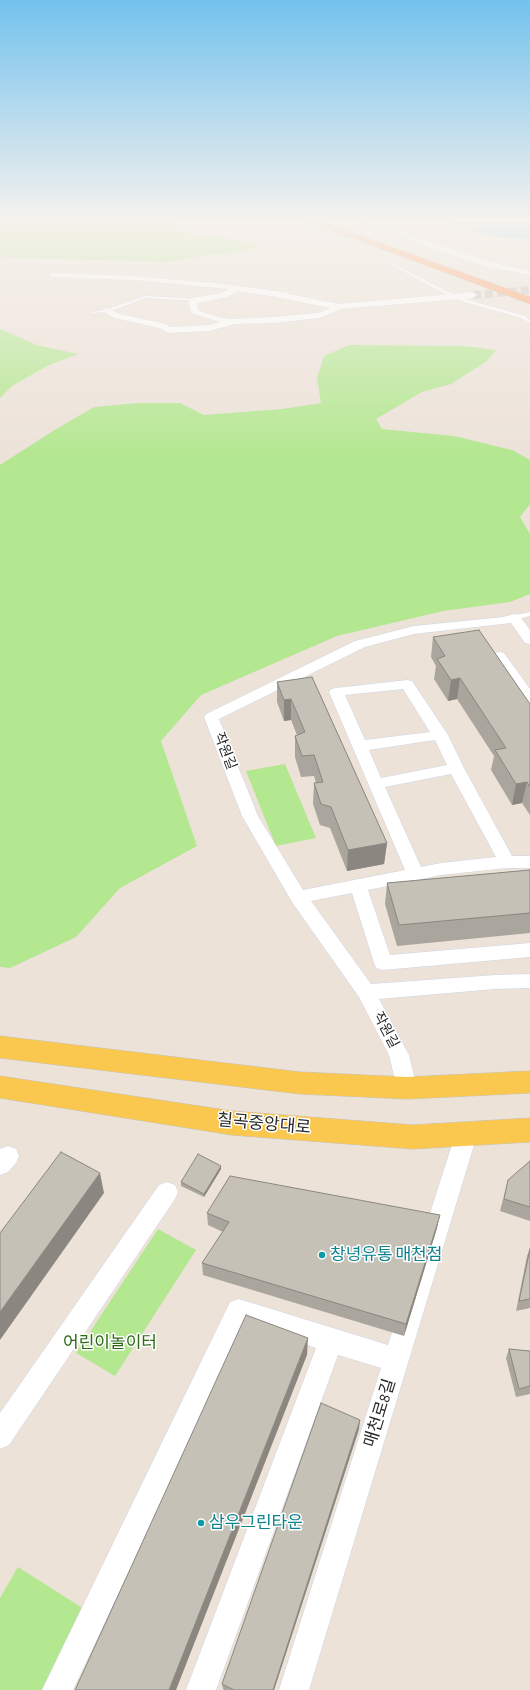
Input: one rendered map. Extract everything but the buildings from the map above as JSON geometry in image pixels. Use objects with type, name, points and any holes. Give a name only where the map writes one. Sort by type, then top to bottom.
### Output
[{"type":"main road","points":[[0,1047],[300,1082],[407,1088],[530,1082]]},
{"type":"main road","name":"칠곡중앙대로","points":[[0,1087],[232,1123],[413,1137],[530,1130]]},
{"type":"street","points":[[197,300],[192,300],[194,311],[215,319],[234,321],[273,320],[320,315],[339,307]]},
{"type":"street","points":[[304,300],[339,307],[432,300]]},
{"type":"street","points":[[106,310],[116,316],[163,326],[168,330],[210,328],[234,321]]},
{"type":"street","points":[[514,618],[530,640]]},
{"type":"street","name":"작원길","points":[[407,1088],[399,1055],[366,992],[298,897],[250,816],[211,716],[360,644],[414,630],[504,621],[514,618]]},
{"type":"street","points":[[499,656],[530,699]]},
{"type":"street","points":[[415,874],[336,692],[406,684],[440,735],[456,768],[507,862]]},
{"type":"street","points":[[360,746],[440,735]]},
{"type":"street","points":[[376,784],[456,768]]},
{"type":"street","points":[[298,897],[441,869],[507,862],[530,862]]},
{"type":"street","points":[[358,885],[383,963],[530,950]]},
{"type":"street","points":[[366,992],[495,982],[530,981]]},
{"type":"street","name":"매천로8길","points":[[294,1690],[466,1135]]},
{"type":"street","points":[[0,1436],[168,1192]]},
{"type":"street","points":[[57,1690],[239,1311],[396,1360]]},
{"type":"street","points":[[201,1690],[331,1340]]},
{"type":"lane","points":[[93,312],[106,310],[139,300]]},
{"type":"lane","points":[[462,300],[523,318],[530,322]]},
{"type":"lane","points":[[514,618],[530,614]]},
{"type":"green space","points":[[0,329],[37,345],[78,354],[49,365],[12,386],[0,398]]},
{"type":"green space","points":[[349,345],[463,346],[496,350],[487,361],[451,384],[422,392],[376,419],[382,429],[454,436],[512,450],[530,460],[530,504],[520,517],[530,534],[530,594],[510,602],[443,611],[337,636],[201,695],[161,741],[197,846],[120,888],[76,937],[10,968],[0,967],[0,465],[94,407],[138,403],[180,403],[204,415],[282,409],[321,403],[317,378],[324,356]]},
{"type":"green space","points":[[285,764],[316,838],[276,846],[246,771]]},
{"type":"green space","name":"어린이놀이터","points":[[158,1229],[196,1250],[115,1376],[76,1353]]},
{"type":"green space","points":[[18,1567],[84,1609],[42,1690],[0,1690],[0,1598]]},
{"type":"place","name":"창녕유통 매천점","points":[[322,1255]]},
{"type":"place","name":"삼우그린타운","points":[[201,1523]]}]
